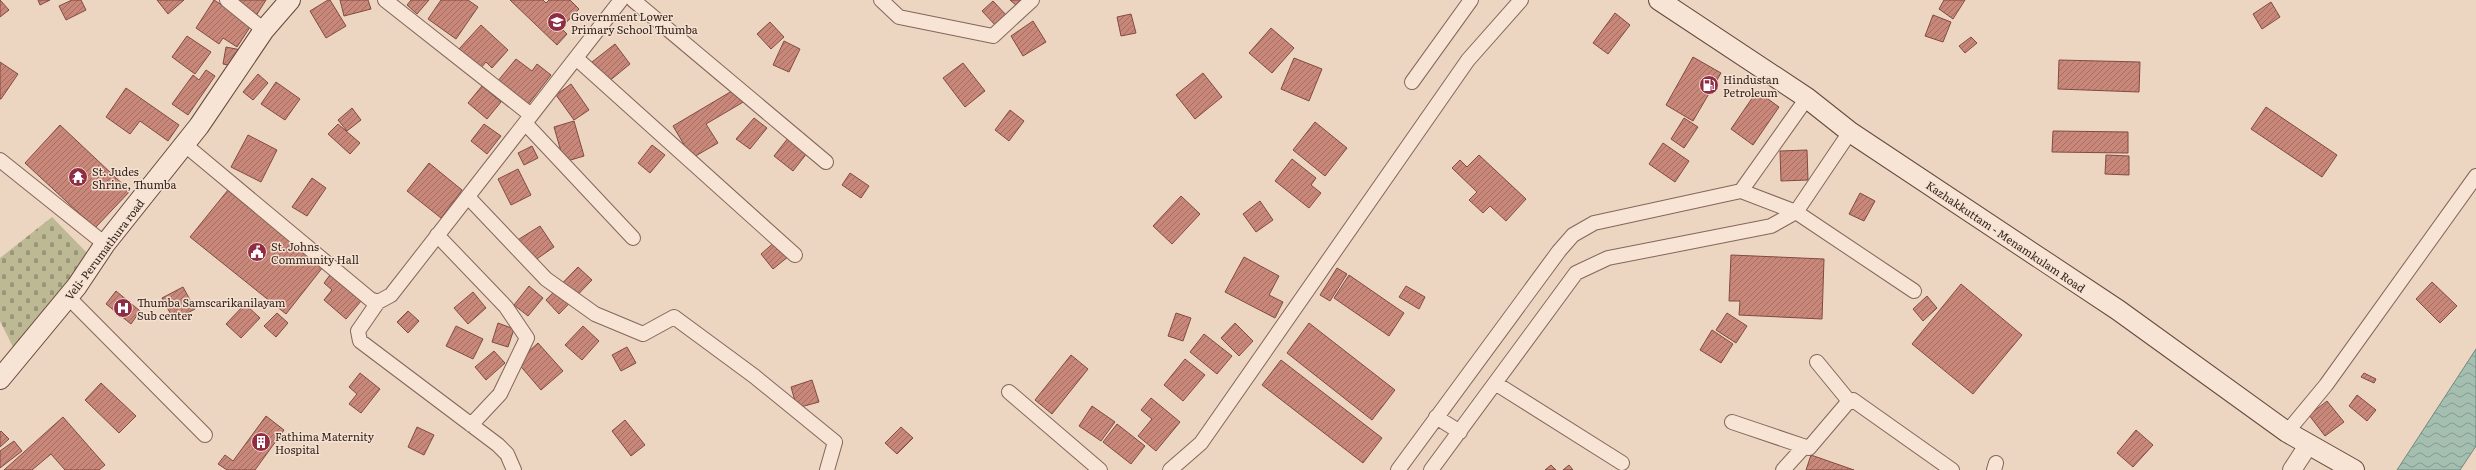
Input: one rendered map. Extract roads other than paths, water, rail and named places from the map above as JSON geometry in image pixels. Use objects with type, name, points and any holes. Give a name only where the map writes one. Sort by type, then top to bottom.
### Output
[{"type":"main road","name":"Veli- Perumathura road","points":[[0,379],[68,297],[105,244],[200,126],[264,30],[290,0]]},
{"type":"main road","name":"Kazhakkuttam - Menamkulam Road","points":[[1659,0],[1808,98],[1850,132],[2118,310],[2288,432],[2354,470]]},
{"type":"street","points":[[227,0],[264,30]]},
{"type":"street","points":[[385,0],[528,119],[632,238]]},
{"type":"street","points":[[514,470],[507,454],[360,340],[358,331],[378,302],[391,294],[621,0]]},
{"type":"street","points":[[633,0],[826,162]]},
{"type":"street","points":[[881,0],[899,17],[993,36],[1032,0]]},
{"type":"street","points":[[1412,82],[1471,0]]},
{"type":"street","points":[[1170,470],[1201,443],[1468,60],[1520,0]]},
{"type":"street","points":[[576,58],[795,254]]},
{"type":"street","points":[[1741,191],[1808,98]]},
{"type":"street","points":[[1431,470],[1576,273],[1587,266],[1608,258],[1771,226],[1796,212],[1850,132]]},
{"type":"street","points":[[184,144],[370,298],[378,302]]},
{"type":"street","points":[[0,160],[105,244]]},
{"type":"street","points":[[2288,432],[2326,385],[2476,176]]},
{"type":"street","points":[[1398,470],[1559,251],[1573,236],[1594,223],[1741,191],[1796,212],[1914,291]]},
{"type":"street","points":[[468,197],[546,278],[595,314],[643,334],[674,317],[754,376],[835,442],[827,470]]},
{"type":"street","points":[[437,235],[506,307],[527,338],[500,394],[471,425]]},
{"type":"street","points":[[68,297],[205,435]]},
{"type":"street","points":[[1817,362],[1849,401]]},
{"type":"street","points":[[1495,383],[1622,463]]},
{"type":"street","points":[[1009,392],[1100,470]]},
{"type":"street","points":[[1783,470],[1803,448],[1813,445],[1849,401]]},
{"type":"street","points":[[1849,401],[1857,401],[1952,470]]},
{"type":"street","points":[[1436,417],[1460,432]]},
{"type":"street","points":[[1732,422],[1803,448]]},
{"type":"street","points":[[2292,470],[2309,444]]},
{"type":"water","points":[[2476,349],[2476,446],[2460,470],[2397,470]]},
{"type":"place","name":"Government Lower Primary School Thumba","points":[[557,22]]},
{"type":"place","name":"Hindustan Petroleum","points":[[1709,85]]},
{"type":"place","name":"St. Judes Shrine, Thumba","points":[[78,177]]},
{"type":"place","name":"St. Johns Community Hall","points":[[257,252]]},
{"type":"place","name":"Thumba Samscarikanilayam Sub center","points":[[123,308]]},
{"type":"place","name":"Fathima Maternity Hospital","points":[[261,442]]}]
